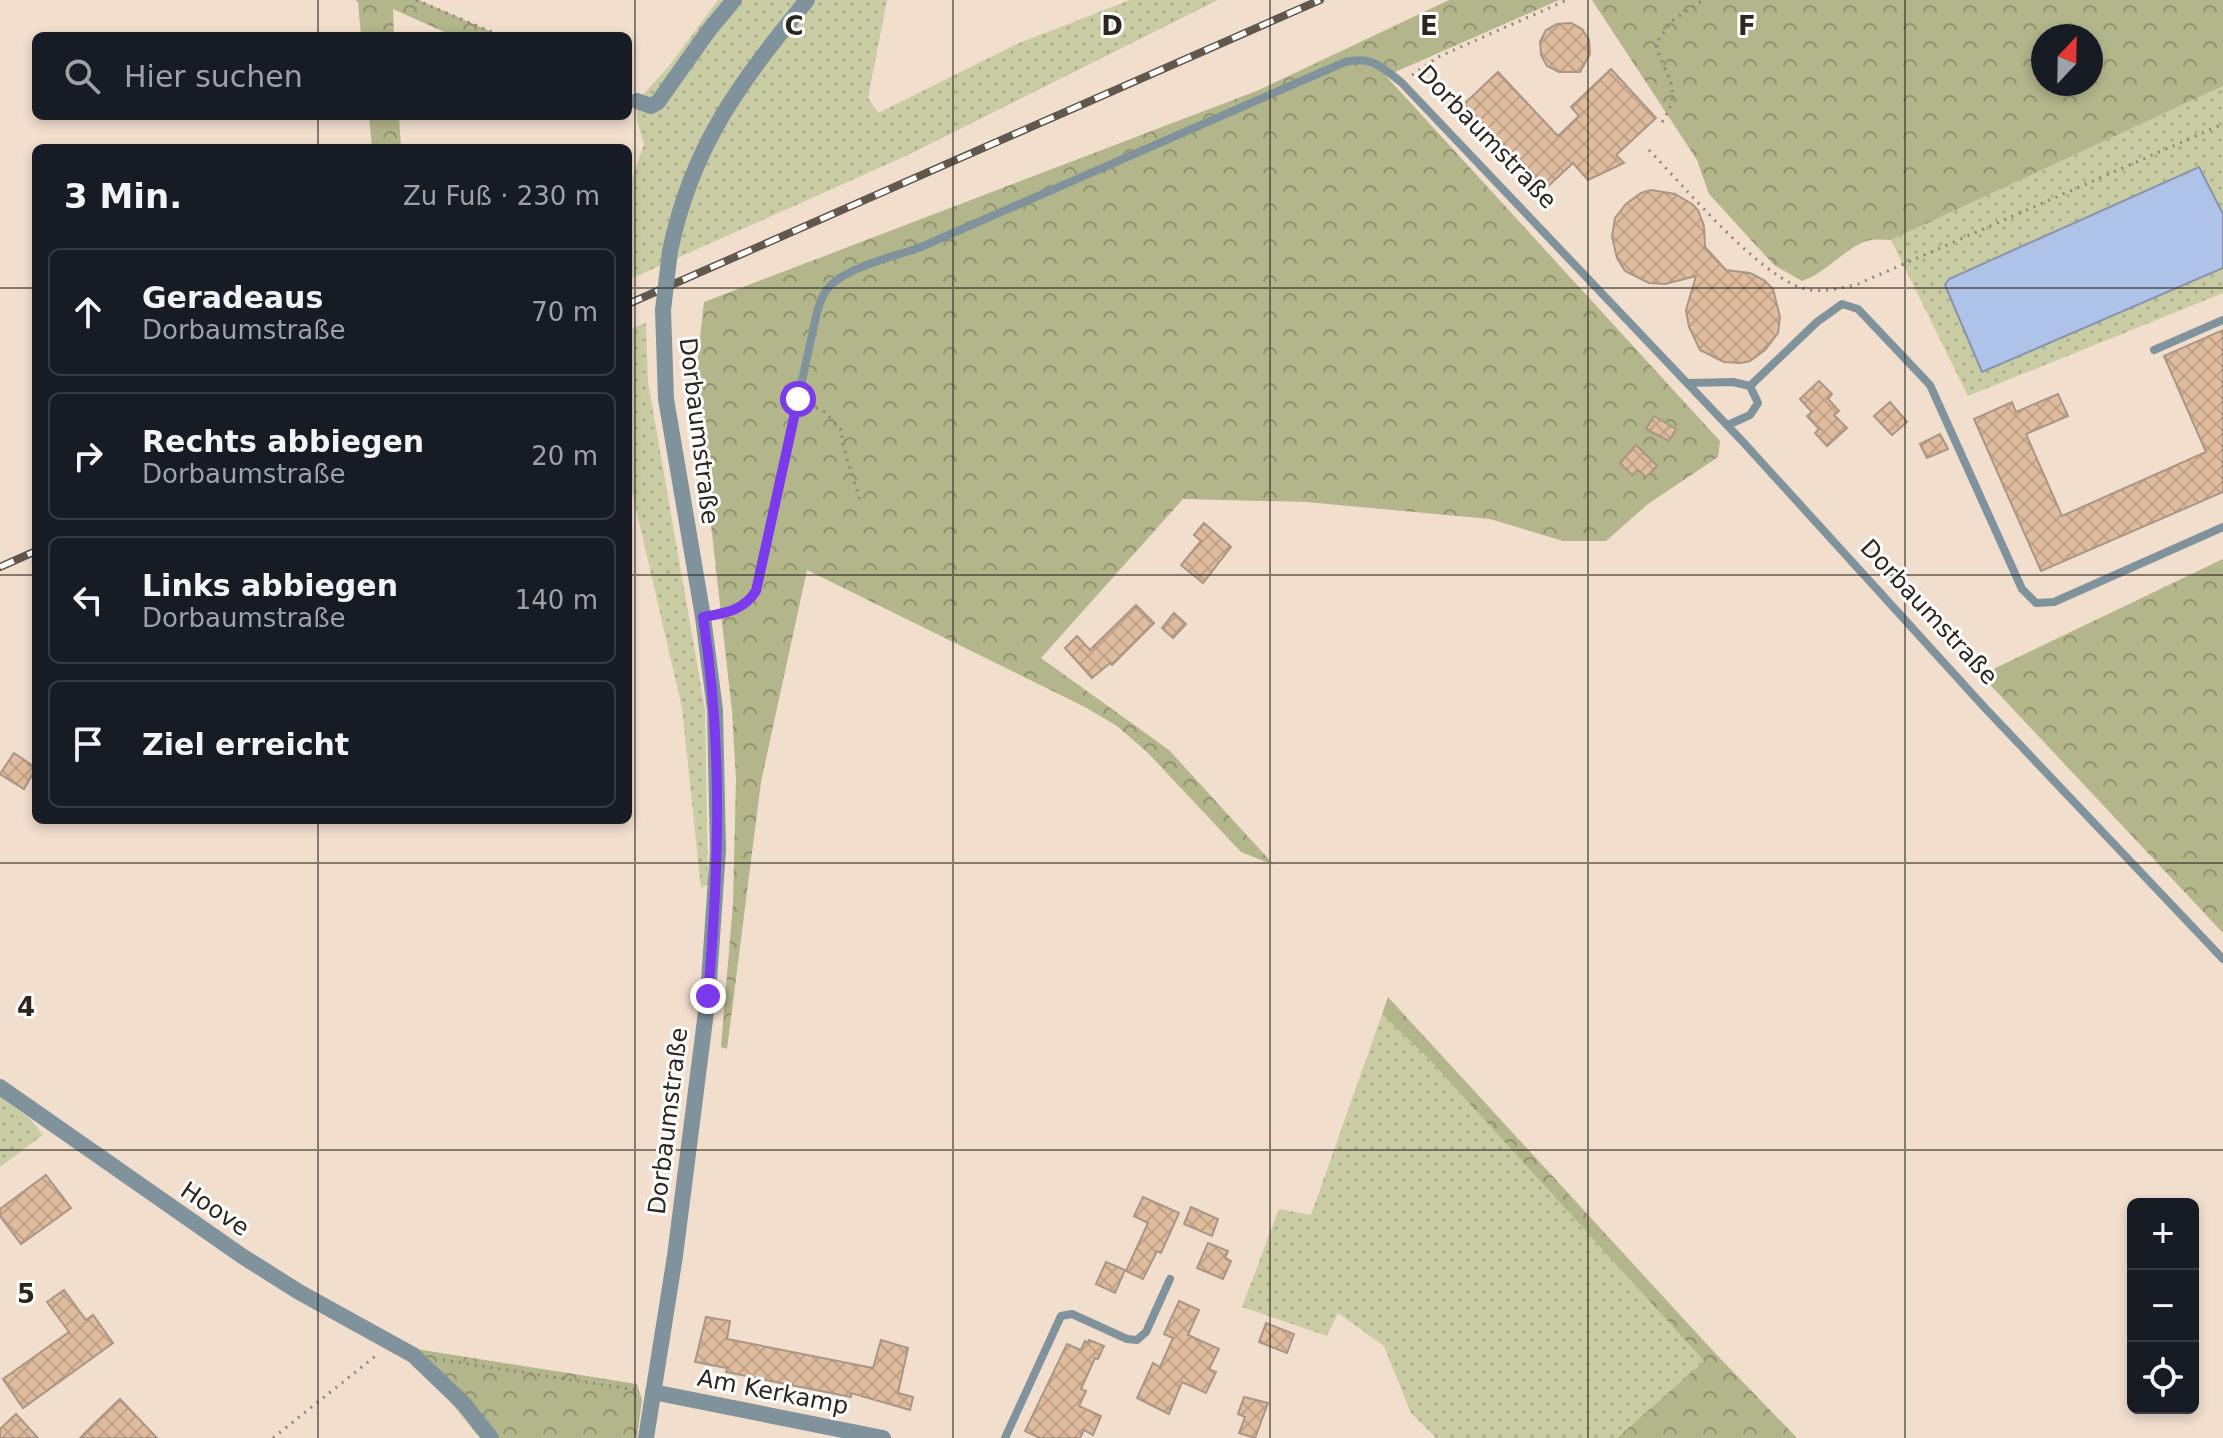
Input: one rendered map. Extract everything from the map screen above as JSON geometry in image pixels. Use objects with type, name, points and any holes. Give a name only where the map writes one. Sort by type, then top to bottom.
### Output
[{"type":"street","points":[[637,101],[651,106],[658,102],[734,0]]},
{"type":"street","name":"Dorbaumstraße","points":[[646,1438],[708,996],[716,898],[719,780],[715,710],[703,617],[668,411],[663,361],[663,310],[670,251],[685,189],[711,133],[753,67],[807,0]]},
{"type":"street","name":"Hoove","points":[[0,1087],[242,1256],[299,1292],[413,1355],[464,1404],[491,1438]]},
{"type":"street","name":"Am Kerkamp","points":[[653,1392],[883,1438]]},
{"type":"lane","name":"Dorbaumstraße","points":[[703,617],[738,609],[756,591],[824,292],[846,274],[921,247],[1345,62],[1363,58],[1379,65],[1401,82],[1728,425],[1974,696],[2223,959]]},
{"type":"lane","points":[[1750,386],[1817,322],[1842,304],[1858,309],[1930,385],[2022,589],[2036,603],[2054,602],[2223,527]]},
{"type":"lane","points":[[2154,350],[2223,320]]},
{"type":"lane","points":[[1688,383],[1733,382],[1750,386]]},
{"type":"lane","points":[[1728,425],[1750,415],[1758,403],[1750,386]]},
{"type":"lane","points":[[1005,1438],[1061,1316],[1072,1314],[1127,1339],[1137,1340],[1146,1332],[1170,1279]]},
{"type":"path","points":[[416,0],[492,32]]},
{"type":"path","points":[[1401,82],[1438,57],[1567,0]]},
{"type":"path","points":[[1662,122],[1671,103],[1671,77],[1658,56],[1656,43],[1660,33],[1672,21],[1703,0]]},
{"type":"path","points":[[1649,150],[1753,258],[1797,286],[1809,290],[1834,290],[1858,284],[2223,124]]},
{"type":"path","points":[[798,399],[825,412],[842,431],[842,442],[861,504]]},
{"type":"path","points":[[273,1438],[378,1354],[387,1341]]},
{"type":"path","points":[[443,1360],[653,1392]]},
{"type":"green space","points":[[355,0],[419,0],[492,32],[444,32],[393,9],[394,32],[361,32],[358,2]]},
{"type":"green space","points":[[718,0],[887,0],[868,98],[878,113],[1017,44],[1130,0],[1218,0],[908,155],[632,278],[632,179],[644,144],[637,121],[637,101],[669,66]]},
{"type":"green space","points":[[1449,0],[1559,0],[1386,76],[1720,441],[1718,457],[1648,504],[1606,541],[1563,541],[1490,519],[1306,502],[1183,499],[1041,658],[1169,750],[1274,865],[1241,852],[1147,752],[1117,726],[1085,707],[807,570],[761,782],[727,1049],[721,1047],[733,903],[736,779],[732,711],[695,383],[704,302],[1259,90]]},
{"type":"green space","points":[[1592,0],[2223,0],[2223,86],[1891,240],[1863,242],[1802,281],[1774,265],[1709,194],[1697,160]]},
{"type":"green space","points":[[2223,86],[2223,214],[2198,168],[1949,279],[1945,286],[1983,372],[2223,268],[2223,293],[1968,396],[1891,240]]},
{"type":"green space","points":[[369,120],[399,120],[401,144],[372,144]]},
{"type":"green space","points":[[646,323],[648,382],[705,709],[708,884],[701,888],[682,708],[632,491],[632,328]]},
{"type":"green space","points":[[2223,559],[2223,933],[1981,675]]},
{"type":"green space","points":[[1388,997],[1797,1438],[1617,1438],[1704,1361],[1429,1059],[1382,1014]]},
{"type":"green space","points":[[1382,1014],[1429,1059],[1704,1361],[1617,1438],[1436,1438],[1411,1413],[1384,1346],[1338,1313],[1327,1336],[1242,1307],[1279,1209],[1311,1215]]},
{"type":"green space","points":[[0,1096],[31,1120],[43,1135],[0,1167]]},
{"type":"green space","points":[[416,1349],[637,1384],[642,1400],[637,1438],[480,1438],[433,1380]]},
{"type":"water","points":[[2199,167],[2223,214],[2223,268],[1982,372],[1945,285],[1949,279]]},
{"type":"building","points":[[1571,23],[1582,29],[1589,40],[1590,54],[1580,72],[1559,72],[1547,66],[1541,55],[1540,42],[1546,30],[1557,24]]},
{"type":"building","points":[[1611,69],[1656,118],[1616,155],[1624,163],[1588,180],[1573,163],[1545,189],[1464,104],[1498,72],[1558,136],[1579,116],[1571,107]]},
{"type":"building","points":[[1651,190],[1675,194],[1692,204],[1704,226],[1705,247],[1726,270],[1750,273],[1773,289],[1780,317],[1778,333],[1765,350],[1750,361],[1724,362],[1700,350],[1689,327],[1686,310],[1696,276],[1665,284],[1649,283],[1625,271],[1617,258],[1612,237],[1615,218],[1626,204]]},
{"type":"building","points":[[2223,330],[2223,492],[2041,571],[1974,419],[2012,402],[2016,412],[2058,394],[2068,416],[2026,434],[2062,516],[2206,452],[2164,356]]},
{"type":"building","points":[[1819,381],[1832,394],[1828,399],[1839,411],[1834,415],[1847,428],[1827,446],[1815,433],[1819,429],[1807,416],[1812,412],[1800,399]]},
{"type":"building","points":[[1890,402],[1907,422],[1892,435],[1874,416]]},
{"type":"building","points":[[1654,416],[1676,429],[1669,441],[1646,429]]},
{"type":"building","points":[[1940,434],[1948,449],[1927,458],[1920,444]]},
{"type":"building","points":[[1636,445],[1657,466],[1646,477],[1638,470],[1632,475],[1620,463]]},
{"type":"building","points":[[1204,523],[1231,547],[1203,583],[1181,565],[1201,541],[1194,535]]},
{"type":"building","points":[[1136,605],[1154,623],[1112,665],[1110,663],[1092,678],[1065,648],[1077,636],[1090,650]]},
{"type":"building","points":[[1174,613],[1186,624],[1173,638],[1162,628]]},
{"type":"building","points":[[14,753],[32,765],[32,775],[24,789],[0,774]]},
{"type":"building","points":[[46,1175],[71,1208],[21,1244],[0,1216],[0,1209]]},
{"type":"building","points":[[1143,1197],[1179,1213],[1161,1253],[1157,1251],[1143,1279],[1126,1271],[1148,1223],[1134,1216]]},
{"type":"building","points":[[1191,1207],[1218,1219],[1212,1236],[1184,1224]]},
{"type":"building","points":[[1208,1243],[1228,1251],[1225,1258],[1231,1261],[1223,1279],[1197,1268]]},
{"type":"building","points":[[1106,1262],[1125,1270],[1115,1293],[1096,1284]]},
{"type":"building","points":[[64,1290],[86,1320],[93,1315],[113,1343],[23,1408],[3,1379],[69,1332],[47,1302]]},
{"type":"building","points":[[1179,1301],[1199,1310],[1188,1335],[1219,1349],[1209,1369],[1216,1372],[1206,1393],[1182,1382],[1169,1414],[1137,1398],[1153,1363],[1160,1367],[1173,1338],[1164,1334]]},
{"type":"building","points":[[706,1317],[730,1321],[727,1339],[873,1368],[881,1340],[908,1348],[898,1393],[913,1397],[910,1410],[851,1393],[851,1397],[726,1372],[727,1368],[695,1362]]},
{"type":"building","points":[[1266,1323],[1294,1334],[1287,1353],[1259,1342]]},
{"type":"building","points":[[1089,1340],[1104,1346],[1081,1389],[1086,1391],[1079,1406],[1101,1416],[1093,1435],[1084,1430],[1080,1438],[1040,1438],[1025,1431],[1067,1344],[1081,1350],[1085,1341],[1088,1343]]},
{"type":"building","points":[[1244,1397],[1268,1403],[1255,1438],[1239,1433],[1245,1417],[1238,1414]]},
{"type":"building","points":[[120,1399],[157,1438],[80,1438],[95,1423]]},
{"type":"building","points":[[16,1414],[38,1438],[0,1438],[0,1429]]},
{"type":"railway","points":[[632,302],[1320,0]]},
{"type":"railway","points":[[0,567],[32,553]]},
{"type":"route","points":[[708,996],[716,898],[719,780],[715,710],[703,617],[738,609],[756,591],[798,399]]}]
